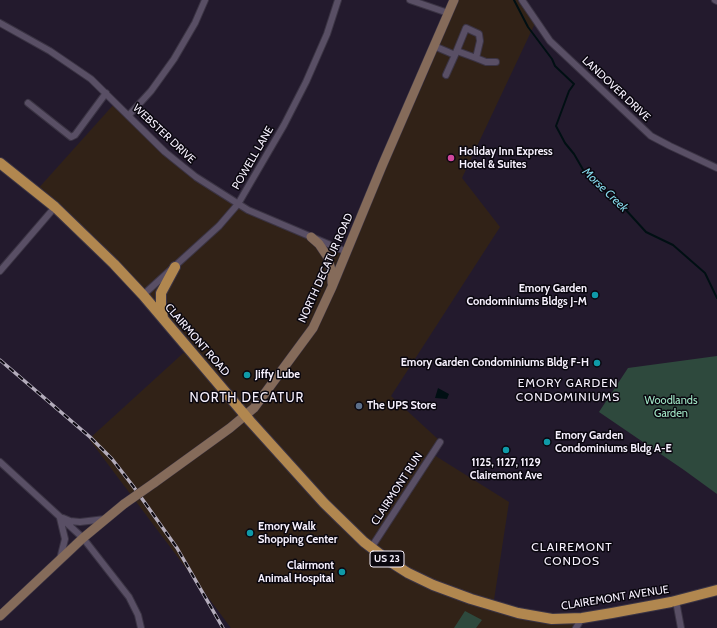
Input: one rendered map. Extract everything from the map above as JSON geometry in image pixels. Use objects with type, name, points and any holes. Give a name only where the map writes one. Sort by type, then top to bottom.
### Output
[{"type":"main road","name":"NORTH DECATUR ROAD","points":[[0,616],[82,538],[124,504],[246,415],[259,402],[306,338],[319,317],[454,0]]},
{"type":"main road","name":"CLAIRMONT ROAD","points":[[0,163],[55,207],[90,239],[143,295],[324,503],[371,548],[397,566],[423,580],[448,591],[470,598]]},
{"type":"main road","points":[[311,237],[320,244],[328,256],[332,273],[332,287]]},
{"type":"main road","points":[[164,320],[161,305],[161,293],[175,267]]},
{"type":"main road","name":"CLAIREMONT AVENUE","points":[[470,598],[506,610],[537,617],[559,619],[582,618],[676,601],[717,590]]},
{"type":"street","points":[[129,115],[151,91],[174,59],[206,0]]},
{"type":"street","name":"POWELL LANE","points":[[143,295],[219,226],[238,204],[306,82],[327,34],[338,0]]},
{"type":"street","points":[[410,0],[448,14]]},
{"type":"street","name":"LANDOVER DRIVE","points":[[522,0],[550,41],[652,136],[717,168]]},
{"type":"street","name":"WEBSTER DRIVE","points":[[0,23],[32,40],[66,61],[91,79],[174,161],[196,177],[238,204],[347,252]]},
{"type":"street","points":[[446,75],[466,28],[479,34],[480,41],[476,58]]},
{"type":"street","points":[[434,46],[486,62],[496,62]]},
{"type":"street","points":[[28,103],[72,136],[75,135],[106,93]]},
{"type":"street","points":[[0,271],[55,207]]},
{"type":"street","name":"CLAIRMONT RUN","points":[[371,548],[440,442]]},
{"type":"street","points":[[0,462],[82,538],[129,597],[138,615],[141,628]]},
{"type":"street","points":[[0,470],[12,472]]},
{"type":"street","points":[[60,516],[80,522],[106,519]]},
{"type":"street","points":[[59,560],[65,539],[60,516]]},
{"type":"street","points":[[676,601],[681,628]]},
{"type":"street","points":[[576,628],[582,618]]},
{"type":"shaded area","points":[[455,0],[526,0],[537,19],[462,178],[500,227],[391,396],[440,441],[434,455],[509,502],[494,600],[535,614],[582,618],[576,628],[231,628],[89,439],[191,346],[36,191],[115,103],[167,152],[238,205],[347,252],[428,73]]},
{"type":"shaded area","points":[[438,388],[449,394],[447,399],[435,398]]},
{"type":"green space","name":"Woodlands Garden","points":[[717,356],[717,494],[599,412],[628,368]]},
{"type":"green space","points":[[465,611],[482,620],[476,628],[454,628]]},
{"type":"waterway","name":"Morse Creek","points":[[514,0],[528,27],[552,59],[555,66],[574,84],[569,91],[556,126],[565,143],[574,154],[585,173],[625,209],[646,232],[673,245],[705,273],[717,298]]},
{"type":"railway","points":[[0,360],[90,437],[112,459],[177,548],[223,628]]},
{"type":"place","name":"Holiday Inn Express Hotel & Suites","points":[[451,158]]},
{"type":"place","name":"Emory Garden Condominiums Bldgs J-M","points":[[595,295]]},
{"type":"place","name":"Emory Garden Condominiums Bldg F-H","points":[[597,363]]},
{"type":"place","name":"Jiffy Lube","points":[[247,375]]},
{"type":"place","name":"The UPS Store","points":[[359,406]]},
{"type":"place","name":"Emory Garden Condominiums Bldg A-E","points":[[547,442]]},
{"type":"place","name":"1125, 1127, 1129 Clairemont Ave","points":[[506,450]]},
{"type":"place","name":"Emory Walk Shopping Center","points":[[250,533]]},
{"type":"place","name":"Clairmont Animal Hospital","points":[[342,572]]},
{"type":"district","name":"EMORY GARDEN CONDOMINIUMS","points":[[568,390]]},
{"type":"district","name":"NORTH DECATUR","points":[[247,398]]},
{"type":"district","name":"CLAIREMONT CONDOS","points":[[572,554]]}]
